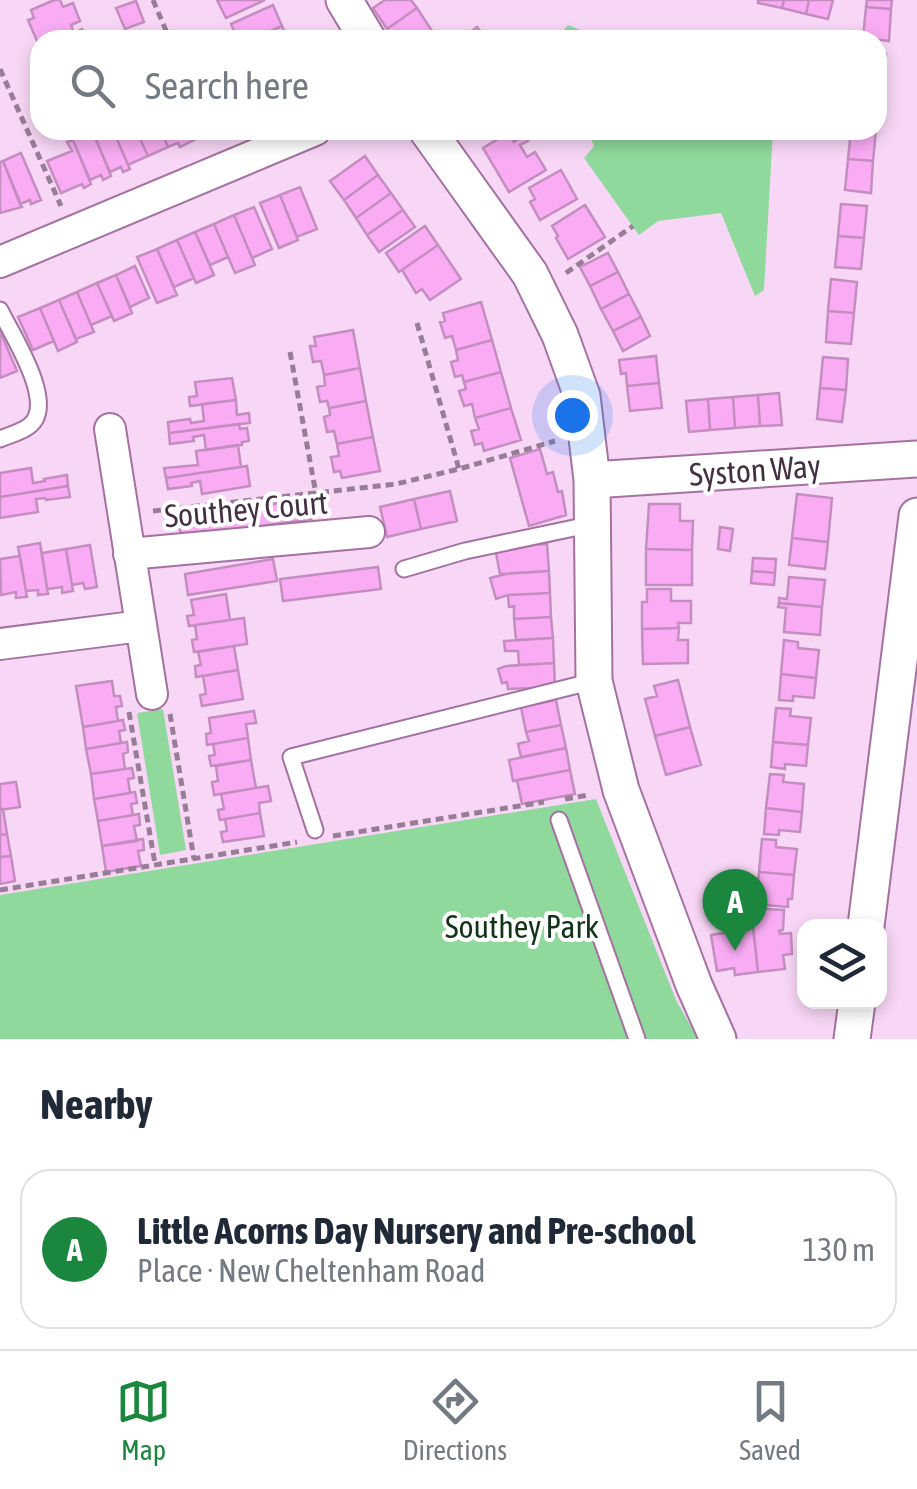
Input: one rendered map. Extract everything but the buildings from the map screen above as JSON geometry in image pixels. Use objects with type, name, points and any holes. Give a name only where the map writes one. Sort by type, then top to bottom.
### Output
[{"type":"street","points":[[344,0],[362,30]]},
{"type":"street","points":[[0,262],[291,140]]},
{"type":"street","points":[[434,140],[530,274],[560,334],[582,396],[592,480],[594,681],[621,790],[718,1039]]},
{"type":"street","points":[[110,429],[152,694]]},
{"type":"street","name":"Syston Way","points":[[592,480],[917,459]]},
{"type":"street","points":[[867,919],[917,516]]},
{"type":"street","name":"Southey Court","points":[[129,554],[369,532]]},
{"type":"street","points":[[0,644],[141,626]]},
{"type":"street","points":[[852,1039],[856,1009]]},
{"type":"lane","points":[[0,310],[38,388],[40,410],[32,425],[0,440]]},
{"type":"lane","points":[[404,570],[464,551],[593,524]]},
{"type":"lane","points":[[315,830],[292,757],[594,681]]},
{"type":"lane","points":[[558,820],[636,1039]]},
{"type":"path","points":[[153,0],[166,30]]},
{"type":"path","points":[[0,69],[30,136]]},
{"type":"path","points":[[32,140],[72,231]]},
{"type":"path","points":[[539,292],[633,226]]},
{"type":"path","points":[[416,323],[459,469]]},
{"type":"path","name":"Southey Court","points":[[290,352],[316,494]]},
{"type":"path","points":[[123,514],[396,484],[586,432]]},
{"type":"path","points":[[155,865],[129,710],[152,694],[168,702],[194,859]]},
{"type":"green space","points":[[591,140],[772,140],[764,290],[755,296],[721,213],[658,221],[639,235],[584,158],[594,146]]},
{"type":"green space","points":[[163,709],[186,850],[160,855],[137,713]]},
{"type":"green space","name":"Southey Park","points":[[596,799],[676,1000],[698,1039],[0,1039],[0,895]]},
{"type":"place","name":"Little Acorns Day Nursery and Pre-school","points":[[735,951]]}]
